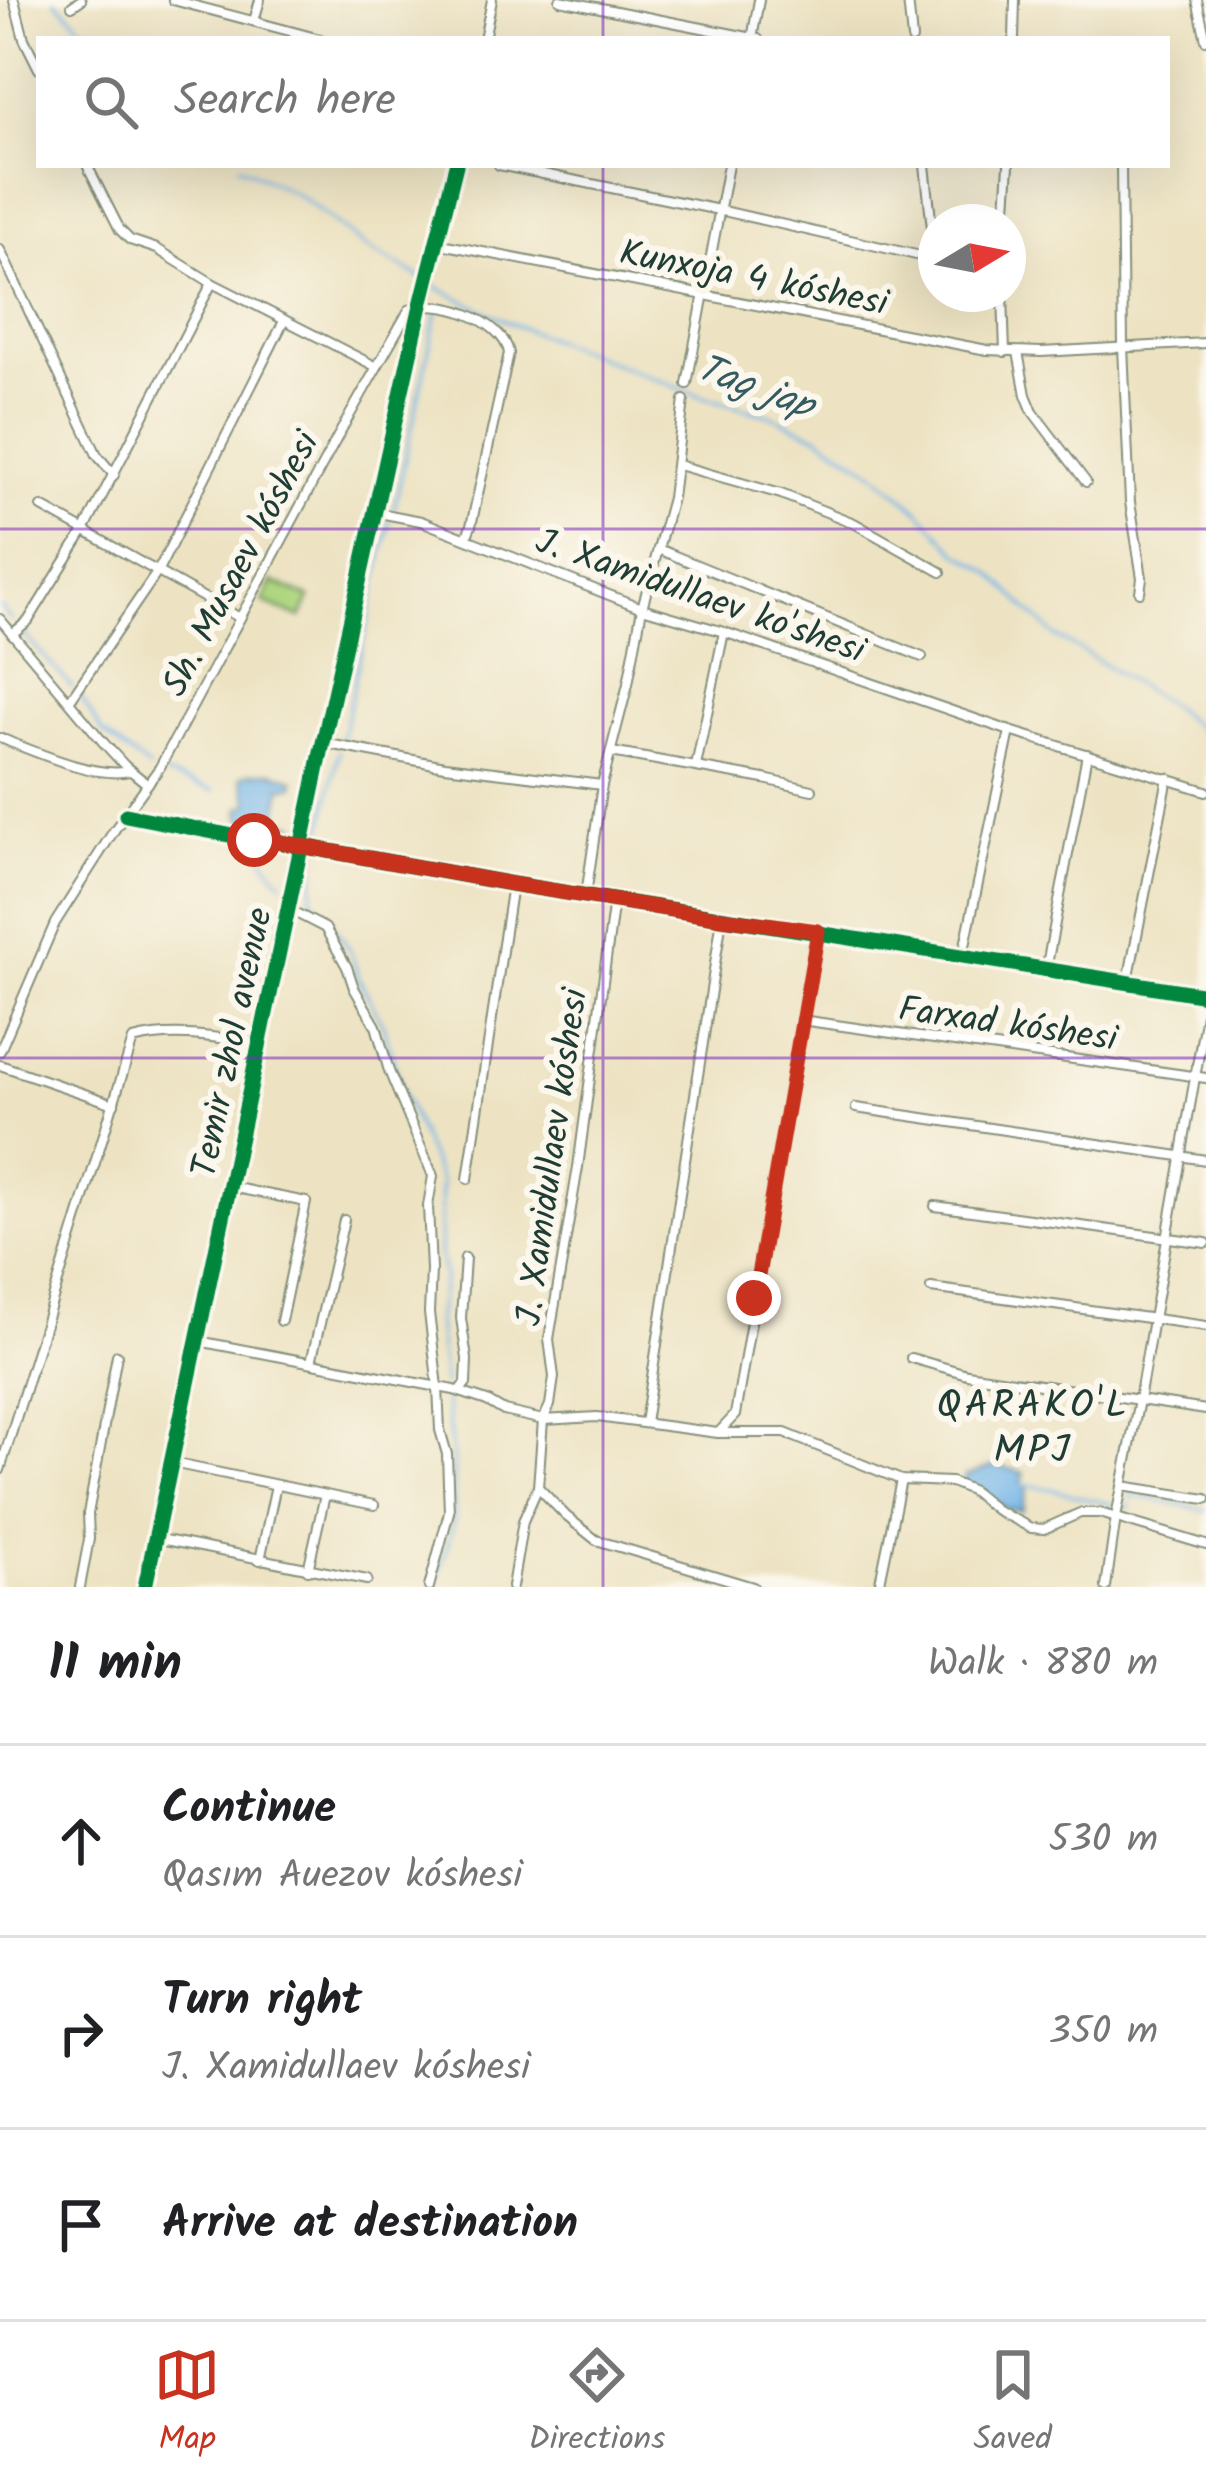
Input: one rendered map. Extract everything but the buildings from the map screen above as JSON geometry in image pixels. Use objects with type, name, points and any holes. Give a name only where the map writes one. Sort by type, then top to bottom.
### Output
[{"type":"street","points":[[14,0],[24,40],[36,63]]},
{"type":"street","points":[[173,0],[309,36]]},
{"type":"street","points":[[254,21],[260,0]]},
{"type":"street","points":[[485,36],[492,0]]},
{"type":"street","points":[[560,0],[744,36]]},
{"type":"street","points":[[754,36],[759,0]]},
{"type":"street","points":[[908,0],[912,36]]},
{"type":"street","points":[[1014,36],[1015,0]]},
{"type":"street","points":[[1197,0],[1206,40]]},
{"type":"street","points":[[89,168],[120,230],[130,240],[157,249],[212,283],[377,367]]},
{"type":"street","points":[[436,243],[455,168]]},
{"type":"street","points":[[515,168],[918,254]]},
{"type":"street","points":[[687,384],[727,168]]},
{"type":"street","points":[[926,168],[930,204]]},
{"type":"street","points":[[1007,204],[1010,168]]},
{"type":"street","points":[[1121,168],[1123,346],[1130,502],[1140,592]]},
{"type":"street","name":"Temir zhol avenue","points":[[145,1587],[323,743],[436,243]]},
{"type":"street","name":"Kunxoja 4 kóshesi","points":[[436,243],[1005,352],[1206,343]]},
{"type":"street","points":[[0,250],[97,455],[114,475]]},
{"type":"street","points":[[13,634],[28,620],[84,531],[212,283]]},
{"type":"street","points":[[422,302],[451,308],[499,330],[507,342],[509,353],[466,538]]},
{"type":"street","name":"Sh. Musaev kóshesi","points":[[0,1051],[55,923],[160,767],[409,310],[422,302]]},
{"type":"street","points":[[1004,312],[1005,352]]},
{"type":"street","name":"Sh. Musaev kóshesi","points":[[70,700],[158,571],[284,321]]},
{"type":"street","points":[[1018,352],[1034,412],[1086,482]]},
{"type":"street","points":[[586,895],[602,785],[678,465],[684,400]]},
{"type":"street","points":[[678,465],[781,494],[854,523],[941,572]]},
{"type":"street","points":[[43,507],[240,618]]},
{"type":"street","name":"J. Xamidullaev ko'shesi","points":[[374,512],[422,521],[642,608],[1206,791]]},
{"type":"street","name":"J. Xamidullaev ko'shesi","points":[[658,549],[922,657]]},
{"type":"street","points":[[0,619],[103,742],[146,783]]},
{"type":"street","points":[[696,766],[724,632]]},
{"type":"street","points":[[963,955],[1010,730]]},
{"type":"street","points":[[0,738],[69,764],[121,774],[131,771]]},
{"type":"street","points":[[323,743],[446,766],[602,785]]},
{"type":"street","points":[[611,752],[812,790]]},
{"type":"street","points":[[1046,970],[1087,754]]},
{"type":"street","points":[[1128,982],[1168,778]]},
{"type":"street","points":[[126,815],[512,884],[1206,994]]},
{"type":"street","points":[[468,1179],[512,884]]},
{"type":"street","name":"J. Xamidullaev kóshesi","points":[[512,1587],[523,1521],[538,1487],[543,1420],[554,1377],[549,1340],[614,900]]},
{"type":"street","points":[[288,909],[325,928],[347,968],[376,1026],[389,1071],[433,1176],[428,1206],[429,1313],[440,1430],[447,1454],[449,1512],[429,1587]]},
{"type":"street","points":[[645,1423],[722,918]]},
{"type":"street","points":[[718,1432],[735,1415],[818,931]]},
{"type":"street","points":[[1106,1587],[1166,1236],[1201,1077],[1206,1013]]},
{"type":"street","name":"Farxad kóshesi","points":[[801,1021],[1201,1077]]},
{"type":"street","points":[[0,1470],[133,1040],[187,1034],[261,1044]]},
{"type":"street","points":[[0,1066],[114,1104]]},
{"type":"street","points":[[856,1108],[1206,1160]]},
{"type":"street","points":[[231,1186],[306,1202],[281,1322]]},
{"type":"street","points":[[935,1206],[1206,1243]]},
{"type":"street","points":[[311,1362],[344,1220]]},
{"type":"street","name":"J. Xamidullaev kóshesi","points":[[457,1391],[466,1384],[461,1318],[465,1258]]},
{"type":"street","points":[[932,1288],[1206,1326]]},
{"type":"street","points":[[198,1342],[457,1391],[504,1412],[543,1420],[597,1418],[718,1432],[785,1433],[901,1480],[951,1482],[1031,1528],[1044,1528],[1080,1513],[1116,1517],[1206,1545]]},
{"type":"street","points":[[80,1587],[117,1355]]},
{"type":"street","points":[[911,1358],[967,1374],[1206,1410]]},
{"type":"street","points":[[172,1463],[374,1504]]},
{"type":"street","points":[[879,1587],[901,1480]]},
{"type":"street","points":[[260,1560],[276,1485]]},
{"type":"street","points":[[1122,1486],[1206,1499]]},
{"type":"street","points":[[538,1487],[596,1540],[753,1587]]},
{"type":"street","points":[[308,1570],[325,1495]]},
{"type":"street","points":[[155,1538],[367,1580]]},
{"type":"green space","points":[[272,582],[310,597],[301,618],[263,602]]},
{"type":"water","points":[[271,772],[294,779],[294,786],[281,787],[278,819],[296,825],[296,832],[250,826],[241,818],[240,808],[250,804],[241,777]]},
{"type":"water","points":[[996,1465],[1024,1473],[1022,1485],[1027,1488],[1022,1511],[1006,1509],[963,1483],[966,1476]]},
{"type":"waterway","name":"Tag jap","points":[[55,0],[92,36]]},
{"type":"waterway","name":"Tag jap","points":[[245,168],[301,197],[366,247],[512,324],[818,436],[871,470],[956,551],[990,572],[1056,637],[1172,707],[1206,735]]},
{"type":"waterway","points":[[394,509],[437,312]]},
{"type":"waterway","points":[[341,742],[390,521]]},
{"type":"waterway","points":[[0,607],[12,621]]},
{"type":"waterway","points":[[22,632],[72,687]]},
{"type":"waterway","points":[[80,696],[102,732],[150,769]]},
{"type":"waterway","points":[[319,845],[339,750]]},
{"type":"waterway","points":[[163,774],[214,791]]},
{"type":"waterway","points":[[257,845],[282,882]]},
{"type":"waterway","points":[[316,856],[312,898],[349,948],[441,1183],[444,1276],[437,1321],[444,1384]]},
{"type":"waterway","points":[[436,1587],[454,1521],[445,1394]]},
{"type":"waterway","points":[[1022,1486],[1113,1505]]},
{"type":"waterway","points":[[1129,1497],[1206,1510]]},
{"type":"waterway","points":[[1123,1507],[1130,1504]]},
{"type":"cycle path","points":[[145,1587],[323,743],[455,168]]},
{"type":"cycle path","points":[[126,815],[512,884],[1206,995]]},
{"type":"district","name":"QARAKO'L MPJ","points":[[1033,1426]]},
{"type":"route","points":[[254,840],[818,931],[754,1298]]}]
